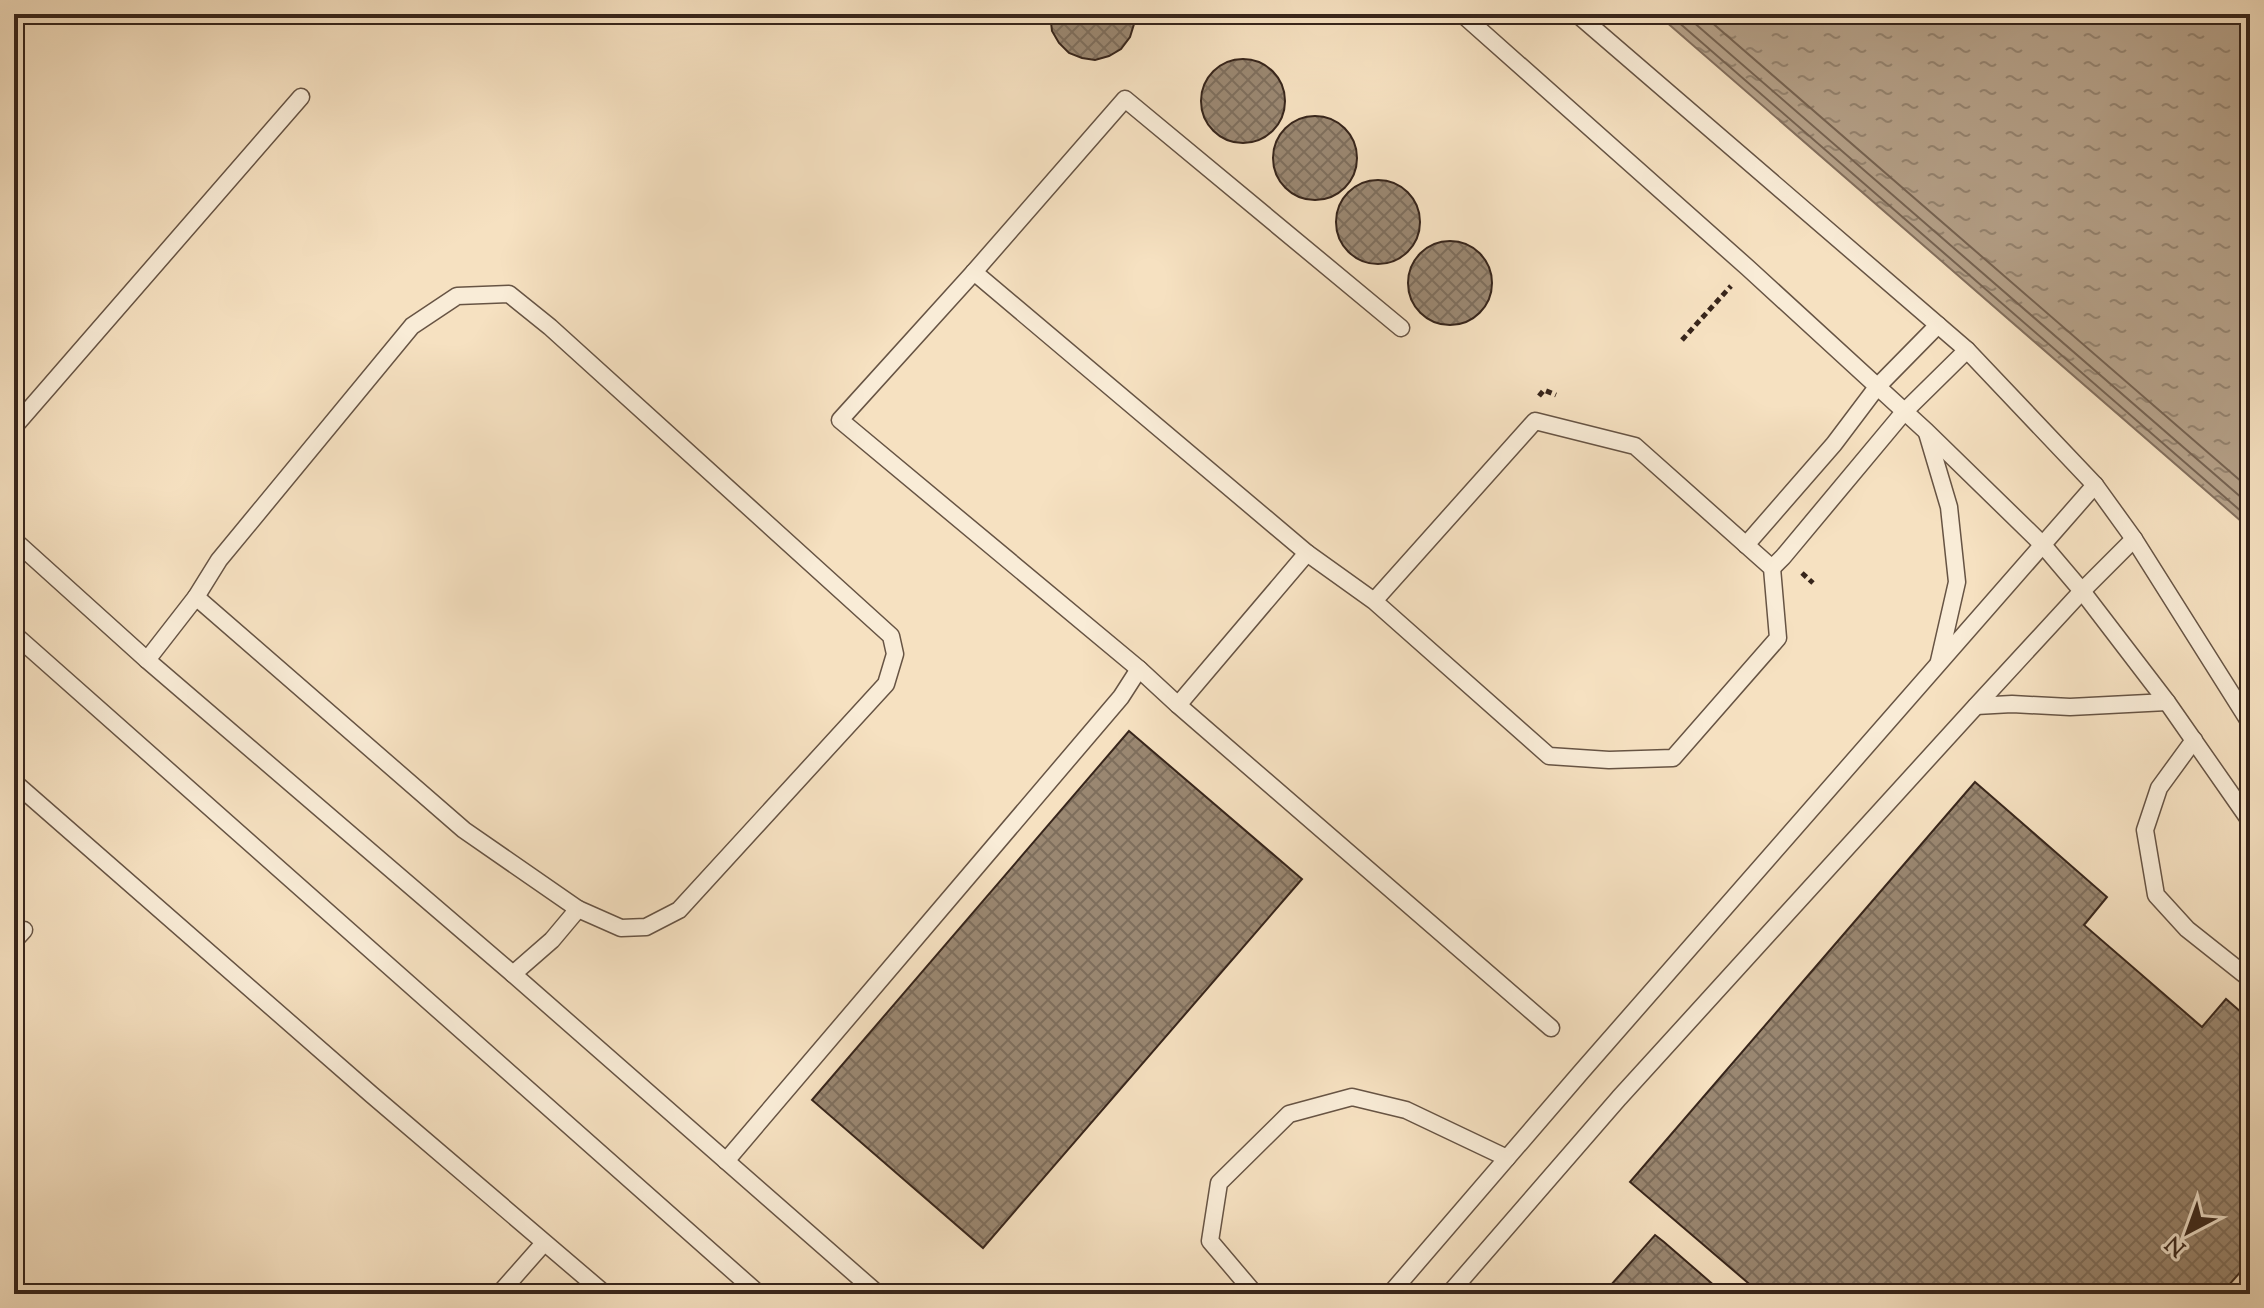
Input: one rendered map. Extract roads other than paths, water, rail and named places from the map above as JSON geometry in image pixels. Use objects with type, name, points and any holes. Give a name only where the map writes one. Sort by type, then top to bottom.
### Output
[{"type":"lane","points":[[1462,14],[1748,268],[1927,432],[2043,545],[2167,702],[2250,821]]},
{"type":"lane","points":[[1577,14],[1967,350],[2095,485],[2134,539],[2250,723]]},
{"type":"lane","points":[[14,427],[301,97]]},
{"type":"lane","points":[[1401,328],[1125,99],[840,420],[1139,669],[1551,1028]]},
{"type":"lane","points":[[974,272],[1307,553],[1374,601],[1549,756],[1609,760],[1673,758],[1778,638],[1772,568],[1635,446],[1535,421],[1374,601]]},
{"type":"lane","points":[[147,660],[196,597],[219,560],[412,326],[457,296],[509,294],[550,327],[891,636],[895,654],[886,684],[679,910],[646,927],[621,928],[578,909],[464,830],[196,597]]},
{"type":"lane","points":[[1746,545],[1834,444],[1877,387],[1938,325]]},
{"type":"lane","points":[[1772,568],[1904,412],[1967,350]]},
{"type":"lane","points":[[1927,432],[1949,507],[1957,582],[1938,665]]},
{"type":"lane","points":[[1390,1294],[2095,485]]},
{"type":"lane","points":[[1449,1294],[1619,1098],[1976,706],[2134,539]]},
{"type":"lane","points":[[14,540],[147,660],[513,974],[878,1294]]},
{"type":"lane","points":[[1178,705],[1307,553]]},
{"type":"lane","points":[[14,634],[759,1294]]},
{"type":"lane","points":[[726,1161],[1111,709],[1139,669]]},
{"type":"lane","points":[[1976,706],[2070,707],[2167,702]]},
{"type":"lane","points":[[2194,740],[2159,788],[2145,830],[2156,895],[2187,929],[2250,979]]},
{"type":"lane","points":[[14,782],[605,1294]]},
{"type":"lane","points":[[513,974],[552,940],[578,909]]},
{"type":"lane","points":[[1255,1294],[1210,1241],[1219,1183],[1289,1114],[1352,1097],[1406,1110],[1507,1158]]},
{"type":"lane","points":[[499,1294],[544,1243]]},
{"type":"water","points":[[1657,14],[2250,14],[2250,529],[2234,515]]}]
